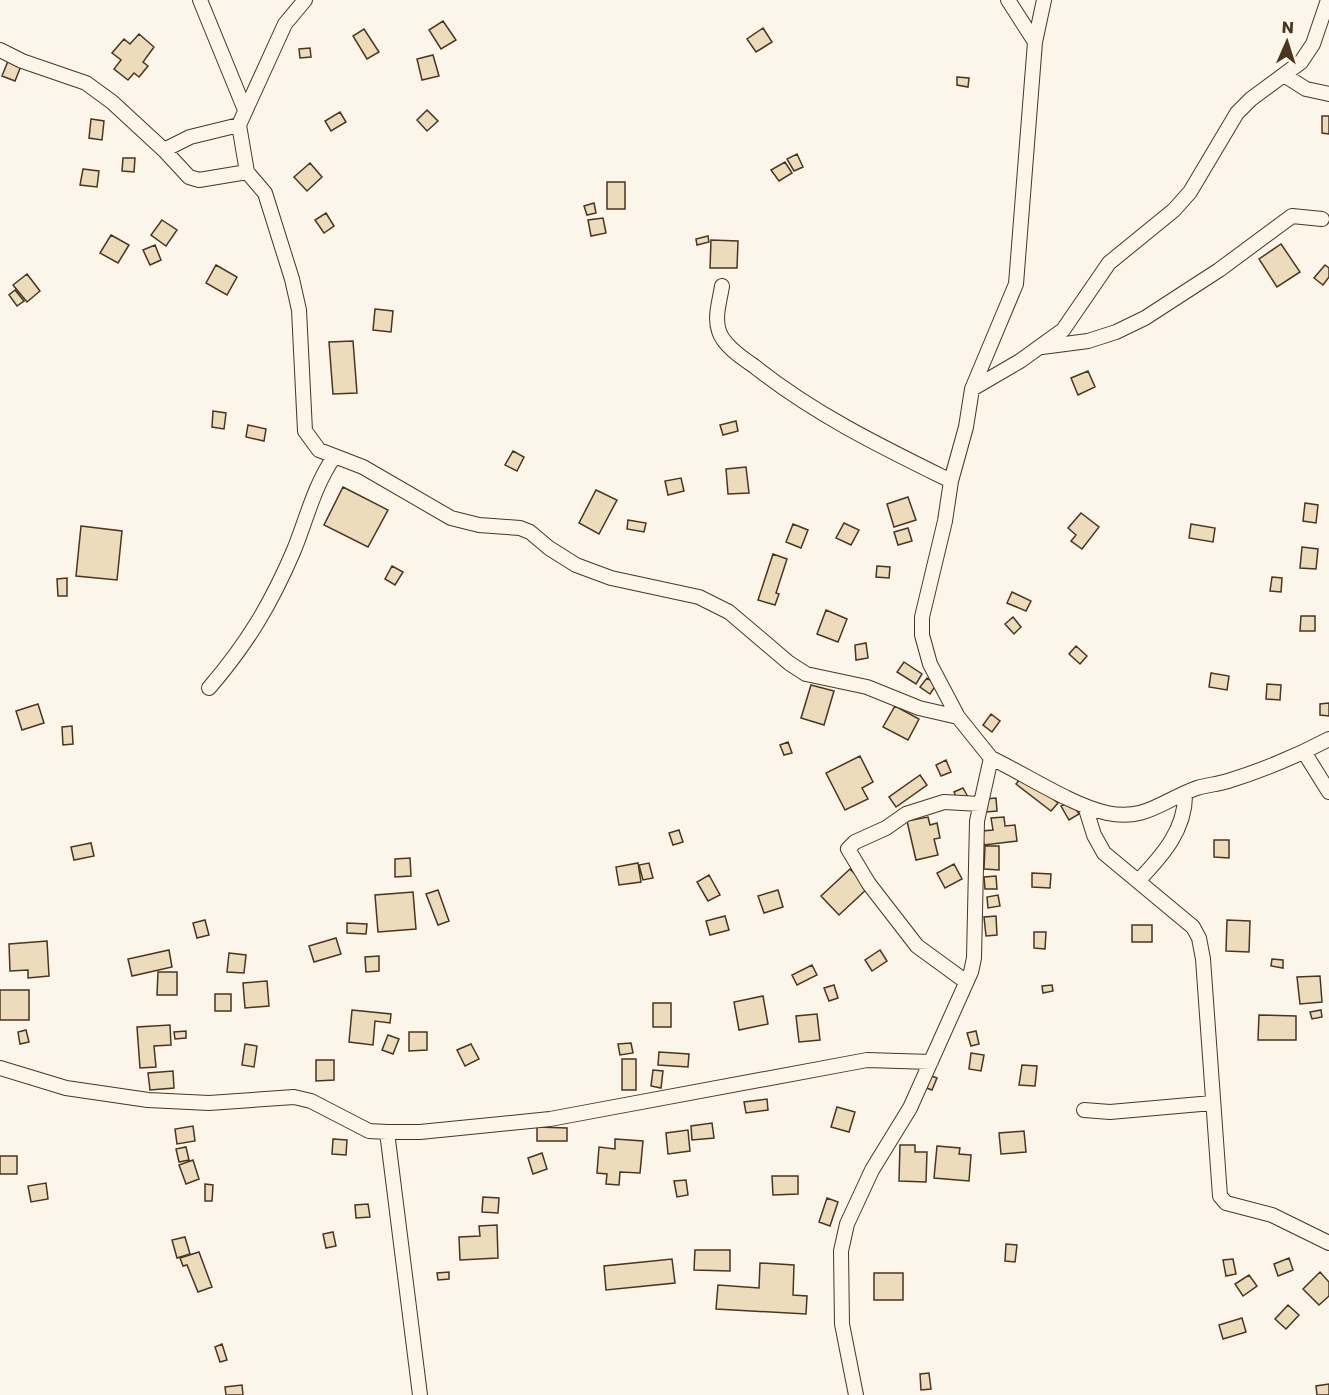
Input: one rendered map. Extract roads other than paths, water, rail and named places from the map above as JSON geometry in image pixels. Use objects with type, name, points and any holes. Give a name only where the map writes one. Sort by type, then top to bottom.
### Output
[{"type":"street","points":[[201,0],[245,110]]},
{"type":"street","points":[[305,0],[285,24],[239,125],[247,172],[265,193],[299,310],[305,431],[319,450],[373,472],[452,518],[479,525],[520,528],[530,532],[549,548],[576,565],[611,578],[699,597],[729,612],[789,663],[806,674],[867,687],[919,708],[958,717]]},
{"type":"street","points":[[1008,0],[1035,42]]},
{"type":"street","points":[[1044,0],[1035,42],[1016,284],[972,389],[966,427],[951,481],[945,522],[924,598],[922,635],[930,664],[958,717],[991,758],[1085,806],[1107,813],[1132,814],[1154,810],[1185,795],[1304,752],[1329,739]]},
{"type":"street","points":[[972,389],[1063,330],[1109,263],[1174,210],[1190,192],[1237,113],[1251,99],[1301,62],[1313,44],[1328,0]]},
{"type":"street","points":[[0,50],[22,61],[86,83],[164,150],[189,177],[198,180],[247,172]]},
{"type":"street","points":[[1284,75],[1306,89],[1329,94]]},
{"type":"street","points":[[164,150],[205,132],[239,125]]},
{"type":"street","points":[[1040,347],[1088,341],[1116,332],[1146,318],[1219,270],[1292,216],[1322,219]]},
{"type":"street","points":[[722,286],[717,311],[718,331],[724,341],[743,358],[789,394],[864,439],[951,481]]},
{"type":"street","points":[[209,688],[258,625],[295,547],[318,484],[334,457]]},
{"type":"street","points":[[1304,752],[1329,792]]},
{"type":"street","points":[[856,1395],[842,1324],[840,1277],[843,1242],[847,1224],[872,1170],[910,1108],[971,972],[974,958],[977,821],[991,758]]},
{"type":"street","points":[[1138,880],[1171,841],[1185,813],[1185,795]]},
{"type":"street","points":[[965,981],[917,946],[869,884],[848,849],[855,842],[886,828],[906,814],[944,802],[980,804]]},
{"type":"street","points":[[1085,806],[1099,847],[1193,927],[1199,938],[1203,960],[1220,1196],[1226,1203],[1272,1215],[1329,1243]]},
{"type":"street","points":[[0,1068],[66,1088],[148,1101],[209,1103],[294,1097],[311,1101],[369,1131],[420,1132],[550,1119],[867,1060],[931,1062]]},
{"type":"street","points":[[1084,1110],[1110,1112],[1212,1103]]},
{"type":"street","points":[[387,1132],[420,1395]]}]
